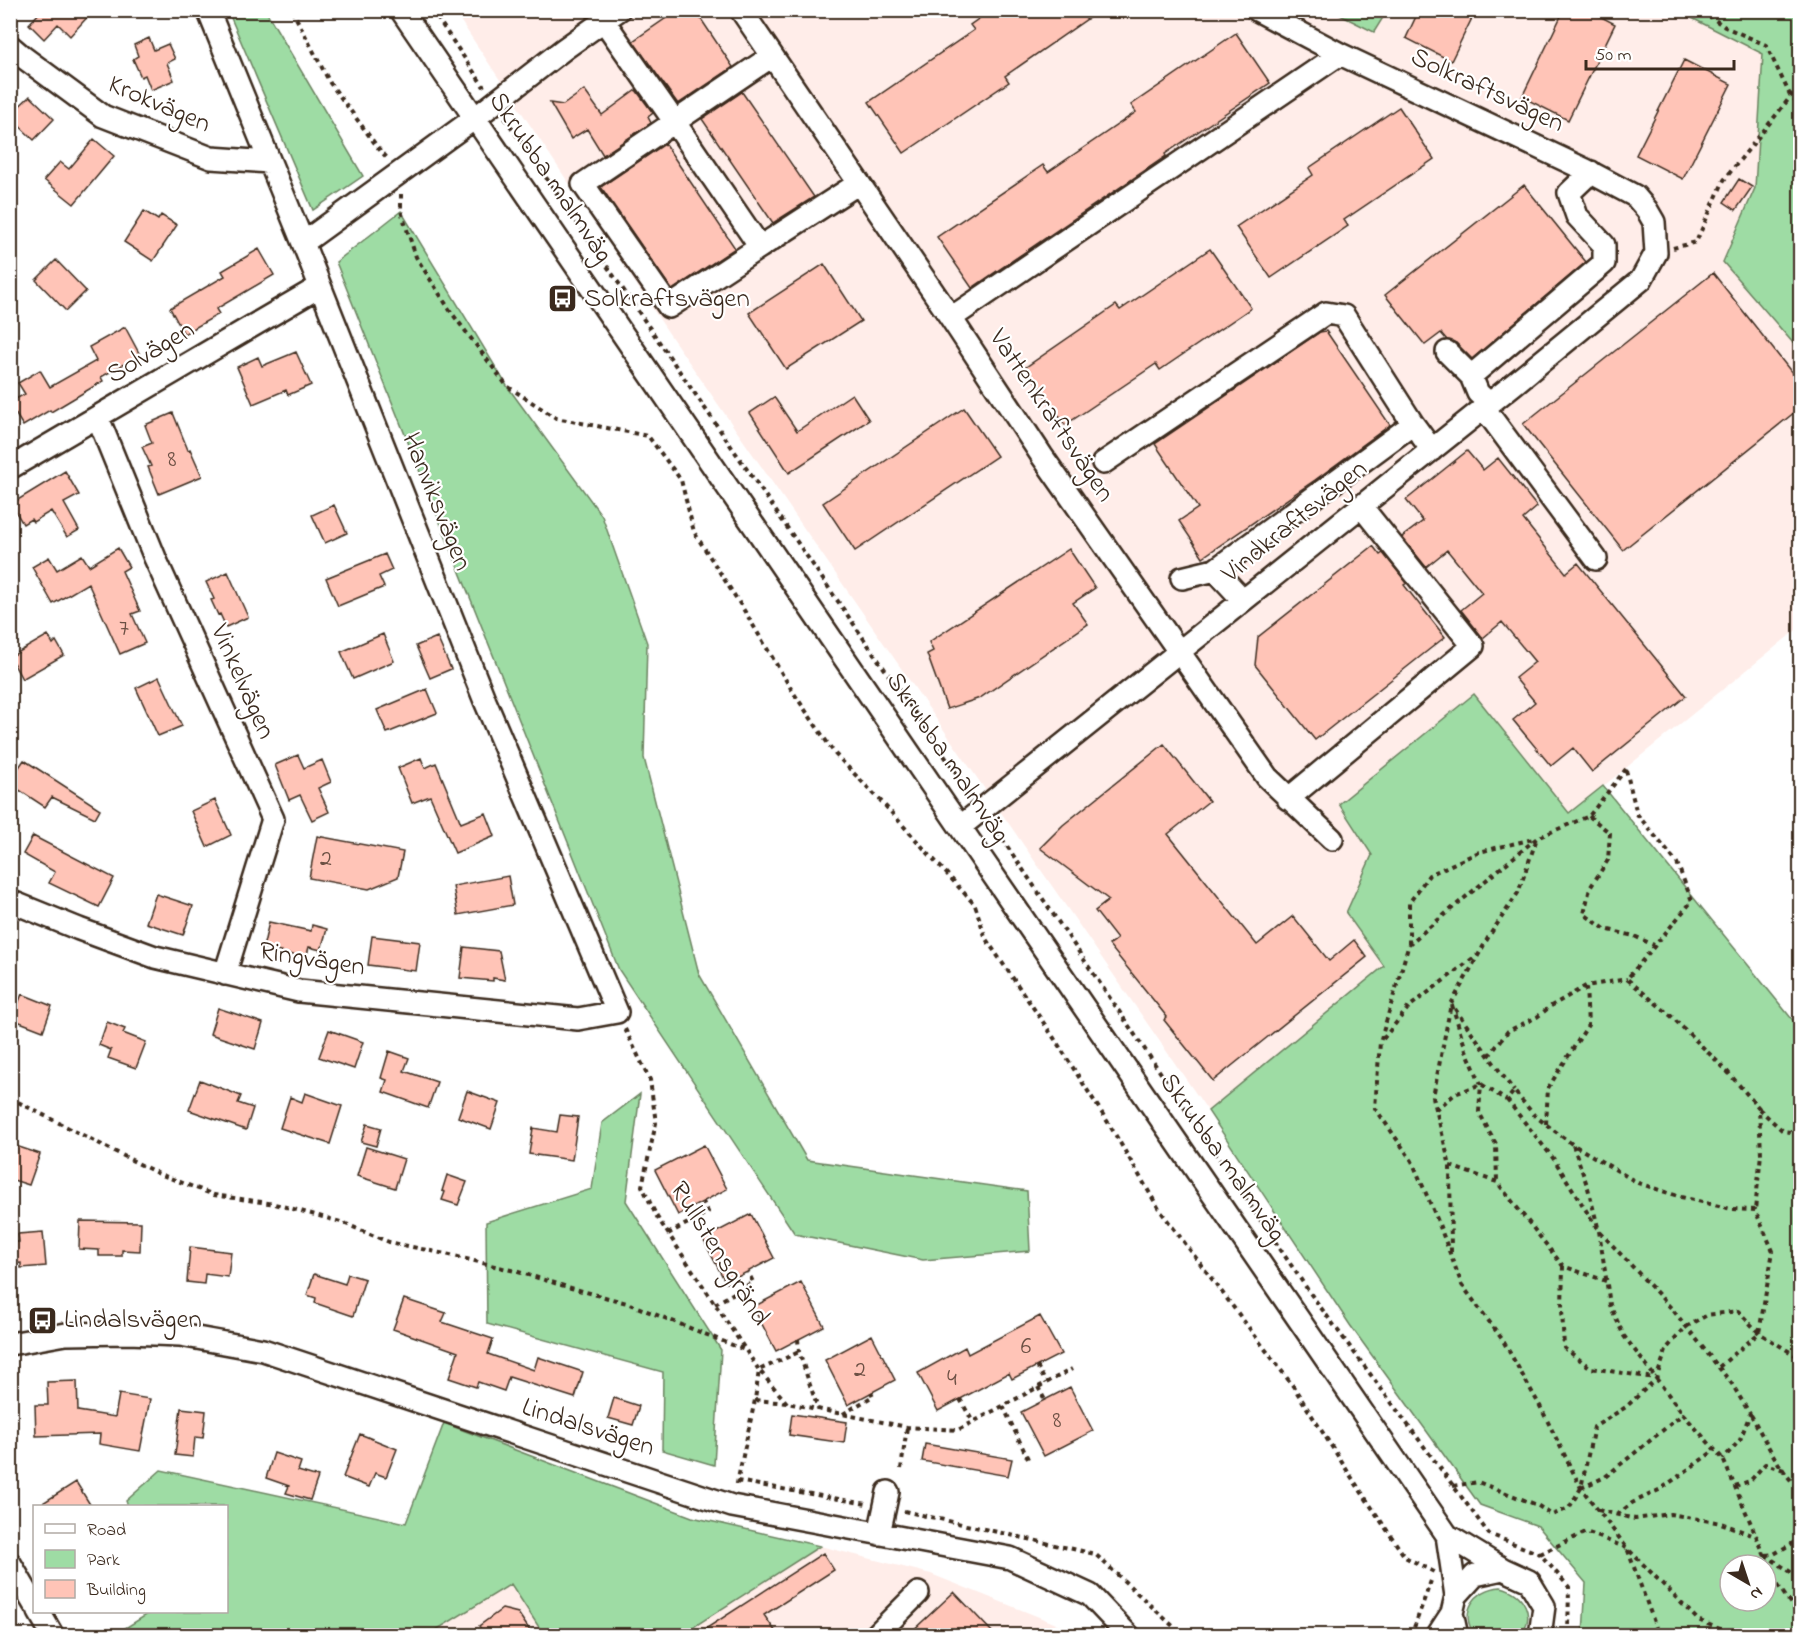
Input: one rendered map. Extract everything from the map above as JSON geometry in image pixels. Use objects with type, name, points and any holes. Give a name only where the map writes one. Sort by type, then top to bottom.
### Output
[{"type":"street","name":"Hanviksvägen","points":[[208,10],[485,701],[617,1012]]},
{"type":"street","name":"Skrubba malmväg","points":[[402,10],[1447,1535],[1503,1569],[1529,1581],[1544,1606],[1540,1635]]},
{"type":"street","name":"Vattenkraftsvägen","points":[[741,10],[1042,456],[1267,777],[1332,838]]},
{"type":"street","name":"Solkraftsvägen","points":[[1257,10],[1340,54],[1591,172],[1635,196],[1654,222],[1656,253]]},
{"type":"street","points":[[303,243],[612,16],[674,122],[760,247]]},
{"type":"street","points":[[951,318],[1340,54]]},
{"type":"street","points":[[772,56],[584,184],[590,194],[669,307],[859,183]]},
{"type":"street","name":"Krokvägen","points":[[15,58],[103,116],[211,158],[270,162]]},
{"type":"street","points":[[1471,376],[1604,263],[1604,244],[1577,216],[1569,193],[1591,172]]},
{"type":"street","name":"Vindkraftsvägen","points":[[960,827],[1641,280],[1656,253]]},
{"type":"street","name":"Solvägen","points":[[10,468],[319,287]]},
{"type":"street","points":[[1103,463],[1326,313],[1344,316],[1432,450]]},
{"type":"street","points":[[1447,352],[1471,376],[1486,406],[1596,559]]},
{"type":"street","name":"Vinkelvägen","points":[[98,418],[155,558],[273,819],[225,974]]},
{"type":"street","points":[[1182,578],[1215,570],[1413,424]]},
{"type":"street","points":[[1288,799],[1473,646],[1360,506]]},
{"type":"street","points":[[1215,570],[1243,600]]},
{"type":"street","name":"Ringvägen","points":[[10,901],[155,957],[309,992],[578,1019],[617,1012]]},
{"type":"street","name":"Lindalsvägen","points":[[10,1344],[66,1334],[128,1333],[180,1335],[263,1350],[732,1506],[1010,1558],[1090,1595],[1129,1635]]},
{"type":"street","points":[[879,1534],[888,1491]]},
{"type":"street","name":"Skrubba malmväg","points":[[1447,1535],[1458,1635]]},
{"type":"street","points":[[10,1563],[33,1602]]},
{"type":"street","points":[[1437,1635],[1454,1604],[1475,1575],[1503,1569]]},
{"type":"street","points":[[875,1635],[918,1593]]},
{"type":"street","points":[[40,1613],[53,1635]]},
{"type":"path","points":[[292,10],[330,83],[379,149],[400,172],[401,211],[416,257],[451,312],[507,386],[556,418],[648,436],[681,480],[694,532],[793,692],[835,754],[975,904],[986,939],[1054,1038],[1109,1124],[1159,1209],[1293,1386],[1405,1557],[1434,1573]]},
{"type":"path","points":[[432,10],[981,809],[1310,1293],[1489,1534]]},
{"type":"path","points":[[1701,10],[1725,27],[1766,45],[1791,97],[1800,103]]},
{"type":"path","points":[[1656,253],[1696,242],[1724,180],[1800,87]]},
{"type":"path","points":[[1489,1056],[1508,1031],[1537,1017],[1551,1006],[1586,986],[1628,979],[1692,901],[1677,862],[1637,814],[1626,769],[1589,816],[1537,838],[1479,852],[1430,875],[1409,903],[1409,944],[1380,1042],[1376,1108],[1412,1161],[1462,1285],[1502,1339],[1540,1406],[1581,1488],[1627,1548],[1698,1620],[1736,1635]]},
{"type":"path","points":[[1589,816],[1610,833],[1608,860],[1590,888],[1584,914],[1605,929],[1634,936],[1655,945]]},
{"type":"path","points":[[1409,944],[1537,838]]},
{"type":"path","points":[[1451,1256],[1450,1166],[1433,1097],[1451,1004],[1489,936],[1518,893],[1537,838]]},
{"type":"path","points":[[1380,1042],[1409,1007],[1479,954]]},
{"type":"path","points":[[1628,979],[1671,1016],[1718,1062],[1783,1131],[1800,1132]]},
{"type":"path","points":[[1546,1124],[1548,1088],[1588,1025],[1586,986]]},
{"type":"path","points":[[1451,1004],[1535,1116],[1572,1144],[1638,1183],[1681,1197],[1731,1209],[1755,1210]]},
{"type":"path","points":[[1451,1004],[1466,1050],[1481,1084],[1479,1112],[1496,1144],[1497,1182]]},
{"type":"path","name":"Rullstensgränd","points":[[617,1012],[650,1080],[656,1123],[642,1186],[657,1217],[759,1370],[755,1400],[732,1506]]},
{"type":"path","points":[[1481,1084],[1507,1100],[1553,1158],[1599,1231],[1719,1367],[1732,1384],[1793,1483],[1800,1490]]},
{"type":"path","points":[[1436,1110],[1455,1094],[1481,1084]]},
{"type":"path","points":[[1507,1100],[1514,1090]]},
{"type":"path","points":[[10,1098],[157,1173],[214,1194],[275,1204],[341,1222],[389,1242],[472,1260],[627,1303],[746,1350]]},
{"type":"path","points":[[1719,1367],[1759,1334],[1773,1251],[1755,1210],[1761,1155],[1759,1108]]},
{"type":"path","points":[[1572,1144],[1588,1188],[1599,1231],[1610,1305],[1624,1336],[1683,1414],[1723,1459],[1764,1553]]},
{"type":"path","points":[[1450,1166],[1497,1182],[1563,1266],[1606,1281]]},
{"type":"path","points":[[669,1234],[708,1212],[703,1202]]},
{"type":"path","points":[[1563,1266],[1564,1348],[1591,1368],[1656,1379]]},
{"type":"path","points":[[715,1304],[753,1282],[748,1272]]},
{"type":"path","points":[[1453,1486],[1478,1482],[1537,1504],[1552,1515],[1569,1508],[1581,1488],[1594,1427],[1626,1407],[1656,1379],[1667,1348],[1686,1327],[1707,1315],[1738,1311],[1759,1334],[1800,1358]]},
{"type":"path","points":[[798,1339],[799,1352],[819,1409]]},
{"type":"path","points":[[787,1403],[759,1370],[799,1352]]},
{"type":"path","points":[[1038,1366],[1046,1383]]},
{"type":"path","points":[[755,1400],[787,1403],[907,1427],[958,1430],[1072,1369]]},
{"type":"path","points":[[1038,1387],[1045,1400]]},
{"type":"path","points":[[843,1414],[873,1396],[871,1392]]},
{"type":"path","points":[[960,1399],[973,1422]]},
{"type":"path","points":[[1002,1406],[1029,1461]]},
{"type":"path","points":[[1581,1488],[1605,1477],[1683,1414]]},
{"type":"path","points":[[1723,1459],[1740,1440],[1750,1414]]},
{"type":"path","points":[[901,1469],[907,1427]]},
{"type":"path","points":[[1617,1515],[1632,1503],[1661,1489],[1715,1450]]},
{"type":"path","points":[[1735,1486],[1750,1481],[1765,1464],[1785,1470]]},
{"type":"path","points":[[1598,1510],[1635,1520],[1670,1514],[1721,1523],[1757,1537]]},
{"type":"path","points":[[1540,1554],[1586,1532],[1627,1548],[1659,1635]]},
{"type":"path","points":[[1776,1553],[1800,1539]]},
{"type":"path","points":[[1778,1564],[1800,1578]]},
{"type":"path","points":[[1778,1585],[1800,1617]]},
{"type":"shaded area","points":[[1332,10],[1374,32],[1387,11],[1678,11],[1764,54],[1755,188],[1723,262],[1800,351],[1800,627],[1569,814],[1474,694],[1339,805],[1372,855],[1346,913],[1384,966],[1208,1111],[668,332],[454,11]]},
{"type":"shaded area","points":[[820,1546],[931,1574],[1084,1635],[681,1636]]},
{"type":"shaded area","points":[[511,1584],[544,1635],[428,1636]]},
{"type":"green space","points":[[228,11],[266,11],[363,176],[313,210]]},
{"type":"green space","points":[[1332,11],[1387,11],[1374,32]]},
{"type":"green space","points":[[1678,11],[1800,11],[1800,351],[1723,262],[1755,188],[1763,54]]},
{"type":"green space","points":[[401,211],[507,386],[602,516],[647,643],[644,758],[699,974],[807,1160],[1027,1191],[1030,1251],[923,1260],[795,1234],[619,970],[336,262]]},
{"type":"green space","points":[[1474,694],[1569,813],[1603,786],[1800,1029],[1800,1635],[1583,1635],[1586,1583],[1538,1526],[1480,1505],[1350,1325],[1208,1111],[1384,966],[1346,913],[1372,855],[1339,804]]},
{"type":"green space","points":[[640,1094],[626,1201],[721,1350],[714,1465],[662,1450],[663,1372],[487,1324],[486,1222],[592,1189],[602,1123]]},
{"type":"green space","points":[[444,1423],[692,1517],[820,1546],[681,1635],[544,1635],[511,1584],[428,1635],[114,1635],[149,1613],[228,1613],[228,1505],[128,1505],[126,1501],[161,1470],[406,1523]]},
{"type":"green space","points":[[1501,1587],[1516,1594],[1525,1606],[1527,1620],[1521,1635],[1475,1635],[1468,1618],[1472,1603],[1484,1592]]},
{"type":"building","points":[[42,10],[94,10],[70,36],[58,24],[44,39],[29,24]]},
{"type":"building","points":[[678,10],[695,10],[733,67],[678,104],[633,41]]},
{"type":"building","points":[[991,10],[1100,10],[1005,76],[1009,82],[904,153],[869,102],[974,30],[970,25]]},
{"type":"building","points":[[1419,10],[1476,10],[1451,61],[1406,38]]},
{"type":"building","points":[[1564,10],[1588,10],[1615,24],[1568,120],[1522,97]]},
{"type":"building","points":[[1236,33],[1270,83],[972,288],[937,237],[1043,165],[1048,172],[1136,112],[1131,105]]},
{"type":"building","points":[[149,38],[154,50],[168,44],[175,59],[167,63],[174,80],[151,90],[145,75],[141,77],[133,59],[138,56],[134,45]]},
{"type":"building","points":[[1684,60],[1731,84],[1683,179],[1636,155]]},
{"type":"building","points":[[584,90],[602,115],[636,90],[653,113],[648,117],[651,123],[603,155],[587,129],[571,139],[550,103],[563,105]]},
{"type":"building","points":[[742,92],[814,197],[773,223],[702,119]]},
{"type":"building","points":[[30,96],[54,119],[34,140],[10,117]]},
{"type":"building","points":[[1399,107],[1434,159],[1344,220],[1348,226],[1271,278],[1236,227],[1313,175],[1309,168]]},
{"type":"building","points":[[94,139],[114,156],[74,204],[44,180],[60,162],[69,169]]},
{"type":"building","points":[[665,144],[735,248],[672,290],[601,187]]},
{"type":"building","points":[[1739,179],[1752,187],[1736,210],[1724,202]]},
{"type":"building","points":[[1524,185],[1586,262],[1472,359],[1456,343],[1447,340],[1441,333],[1425,345],[1385,295]]},
{"type":"building","points":[[144,211],[158,220],[161,215],[177,225],[153,261],[124,242]]},
{"type":"building","points":[[259,249],[274,275],[216,309],[219,314],[184,334],[170,308],[225,276],[222,271]]},
{"type":"building","points":[[1210,249],[1251,308],[1160,370],[1156,364],[1065,425],[1026,367],[1116,305],[1120,310]]},
{"type":"building","points":[[56,260],[86,291],[66,311],[36,280]]},
{"type":"building","points":[[824,264],[861,321],[786,369],[749,313]]},
{"type":"building","points":[[1713,273],[1800,383],[1800,408],[1623,550],[1523,424]]},
{"type":"building","points":[[125,327],[140,355],[101,377],[103,381],[23,426],[10,405],[10,402],[25,394],[18,383],[40,370],[50,387],[96,361],[89,347]]},
{"type":"building","points":[[1326,331],[1390,425],[1203,557],[1179,521],[1198,508],[1155,444],[1320,332]]},
{"type":"building","points":[[296,352],[311,385],[288,395],[286,390],[253,404],[237,367],[258,357],[262,366]]},
{"type":"building","points":[[852,394],[869,420],[789,473],[750,413],[774,397],[797,431]]},
{"type":"building","points":[[964,408],[997,456],[855,551],[823,503]]},
{"type":"building","points":[[173,413],[188,450],[190,449],[202,476],[159,494],[148,467],[151,466],[142,447],[152,443],[145,425]]},
{"type":"building","points":[[1467,451],[1483,470],[1498,458],[1537,507],[1523,519],[1566,573],[1578,563],[1686,696],[1592,772],[1573,748],[1551,766],[1513,720],[1535,702],[1515,678],[1535,662],[1502,622],[1483,638],[1461,610],[1482,593],[1447,550],[1426,567],[1402,537],[1423,521],[1406,500]]},
{"type":"building","points":[[65,471],[79,495],[64,503],[79,530],[67,537],[51,511],[33,522],[31,519],[23,524],[11,504]]},
{"type":"building","points":[[334,505],[347,533],[325,543],[312,515]]},
{"type":"building","points":[[1373,546],[1380,555],[1383,553],[1407,583],[1404,585],[1445,637],[1315,740],[1255,665],[1258,637]]},
{"type":"building","points":[[118,548],[129,567],[122,571],[140,611],[132,614],[145,643],[120,654],[88,583],[53,604],[32,567],[49,557],[57,570],[82,555],[89,566]]},
{"type":"building","points":[[1069,549],[1095,588],[1073,603],[1088,624],[980,698],[947,709],[927,654],[933,651],[929,642]]},
{"type":"building","points":[[385,554],[392,570],[379,576],[384,587],[338,606],[326,578]]},
{"type":"building","points":[[228,572],[248,617],[226,627],[211,600],[214,599],[206,582]]},
{"type":"building","points":[[383,634],[394,661],[353,679],[341,652]]},
{"type":"building","points":[[48,635],[53,644],[56,641],[64,655],[22,679],[10,657]]},
{"type":"building","points":[[437,637],[451,669],[430,678],[416,646]]},
{"type":"building","points":[[159,677],[182,726],[158,736],[136,688]]},
{"type":"building","points":[[427,689],[437,713],[387,733],[377,710]]},
{"type":"building","points":[[1164,744],[1209,801],[1168,834],[1257,945],[1293,916],[1329,961],[1354,940],[1367,957],[1213,1081],[1164,1020],[1167,1017],[1109,945],[1117,939],[1095,911],[1109,900],[1040,848],[1063,825]]},
{"type":"building","points":[[298,755],[304,768],[322,760],[331,782],[318,788],[329,812],[312,820],[300,795],[289,800],[275,765]]},
{"type":"building","points":[[421,758],[425,768],[436,763],[461,823],[486,813],[495,836],[455,853],[430,796],[412,803],[398,768]]},
{"type":"building","points":[[24,760],[100,809],[95,818],[52,797],[45,807],[10,784],[10,780]]},
{"type":"building","points":[[215,800],[231,835],[207,847],[191,811]]},
{"type":"building","points":[[33,836],[114,878],[99,907],[49,883],[55,872],[23,854]]},
{"type":"building","points":[[317,836],[403,852],[398,877],[369,889],[309,878]]},
{"type":"building","points":[[508,876],[513,905],[458,915],[453,886]]},
{"type":"building","points":[[156,894],[193,906],[183,935],[146,923]]},
{"type":"building","points":[[269,922],[311,931],[312,925],[327,929],[321,950],[309,947],[306,958],[263,948]]},
{"type":"building","points":[[372,936],[420,942],[416,971],[368,965]]},
{"type":"building","points":[[464,947],[499,951],[505,980],[460,978]]},
{"type":"building","points":[[22,994],[52,1006],[43,1031],[12,1019]]},
{"type":"building","points":[[218,1008],[263,1023],[255,1049],[210,1034]]},
{"type":"building","points":[[107,1022],[125,1029],[123,1033],[146,1042],[136,1068],[108,1058],[111,1050],[99,1045]]},
{"type":"building","points":[[329,1030],[363,1042],[354,1069],[319,1057]]},
{"type":"building","points":[[389,1051],[409,1058],[404,1071],[437,1082],[428,1108],[383,1092],[387,1080],[381,1078]]},
{"type":"building","points":[[200,1080],[241,1096],[238,1103],[253,1108],[246,1130],[189,1110]]},
{"type":"building","points":[[467,1091],[500,1103],[491,1129],[458,1117]]},
{"type":"building","points":[[305,1093],[342,1106],[330,1144],[280,1128],[290,1097],[302,1102]]},
{"type":"building","points":[[560,1115],[578,1117],[572,1160],[529,1154],[533,1128],[557,1132]]},
{"type":"building","points":[[367,1124],[381,1128],[376,1146],[361,1142]]},
{"type":"building","points":[[10,1144],[40,1154],[29,1185],[10,1179]]},
{"type":"building","points":[[704,1145],[727,1189],[678,1215],[655,1170]]},
{"type":"building","points":[[366,1147],[404,1159],[395,1188],[357,1176]]},
{"type":"building","points":[[447,1175],[467,1182],[458,1205],[442,1200]]},
{"type":"building","points":[[751,1214],[774,1258],[726,1283],[703,1239]]},
{"type":"building","points":[[80,1221],[141,1222],[140,1251],[122,1250],[122,1256],[99,1256],[99,1250],[79,1249]]},
{"type":"building","points":[[43,1232],[46,1266],[21,1268],[21,1263],[10,1264],[10,1242],[19,1242],[18,1234]]},
{"type":"building","points":[[190,1247],[231,1252],[228,1277],[205,1274],[204,1284],[187,1282]]},
{"type":"building","points":[[314,1274],[345,1284],[348,1274],[365,1279],[353,1316],[315,1303],[316,1298],[307,1295]]},
{"type":"building","points":[[801,1282],[824,1326],[776,1351],[753,1307]]},
{"type":"building","points":[[404,1299],[446,1313],[442,1322],[493,1339],[488,1354],[534,1370],[538,1357],[583,1372],[575,1398],[509,1377],[504,1391],[478,1382],[476,1387],[449,1378],[458,1352],[393,1329]]},
{"type":"building","points":[[1040,1316],[1061,1354],[1012,1379],[1009,1373],[938,1411],[918,1373],[965,1347],[968,1354]]},
{"type":"building","points":[[872,1335],[895,1380],[848,1405],[825,1360]]},
{"type":"building","points":[[77,1381],[78,1411],[115,1417],[119,1394],[150,1399],[140,1451],[99,1444],[100,1434],[36,1436],[35,1405],[48,1405],[47,1382]]},
{"type":"building","points":[[1070,1387],[1093,1431],[1044,1456],[1021,1412]]},
{"type":"building","points":[[614,1398],[639,1406],[633,1425],[608,1418]]},
{"type":"building","points":[[181,1408],[206,1411],[203,1438],[195,1437],[193,1457],[175,1455]]},
{"type":"building","points":[[792,1414],[847,1422],[844,1443],[789,1435]]},
{"type":"building","points":[[360,1434],[397,1449],[386,1477],[375,1473],[369,1487],[343,1477]]},
{"type":"building","points":[[925,1444],[1012,1459],[1008,1476],[922,1461]]},
{"type":"building","points":[[274,1453],[301,1462],[298,1471],[318,1477],[310,1500],[286,1493],[289,1486],[266,1478]]},
{"type":"building","points":[[76,1482],[90,1505],[40,1505]]},
{"type":"building","points":[[823,1553],[834,1570],[764,1615],[778,1635],[696,1635]]},
{"type":"building","points":[[954,1592],[995,1635],[908,1635]]},
{"type":"building","points":[[502,1609],[518,1613],[533,1635],[485,1635],[479,1626]]},
{"type":"place","name":"Solkraftsvägen","points":[[563,299]]},
{"type":"place","name":"Lindalsvägen","points":[[43,1320]]}]
